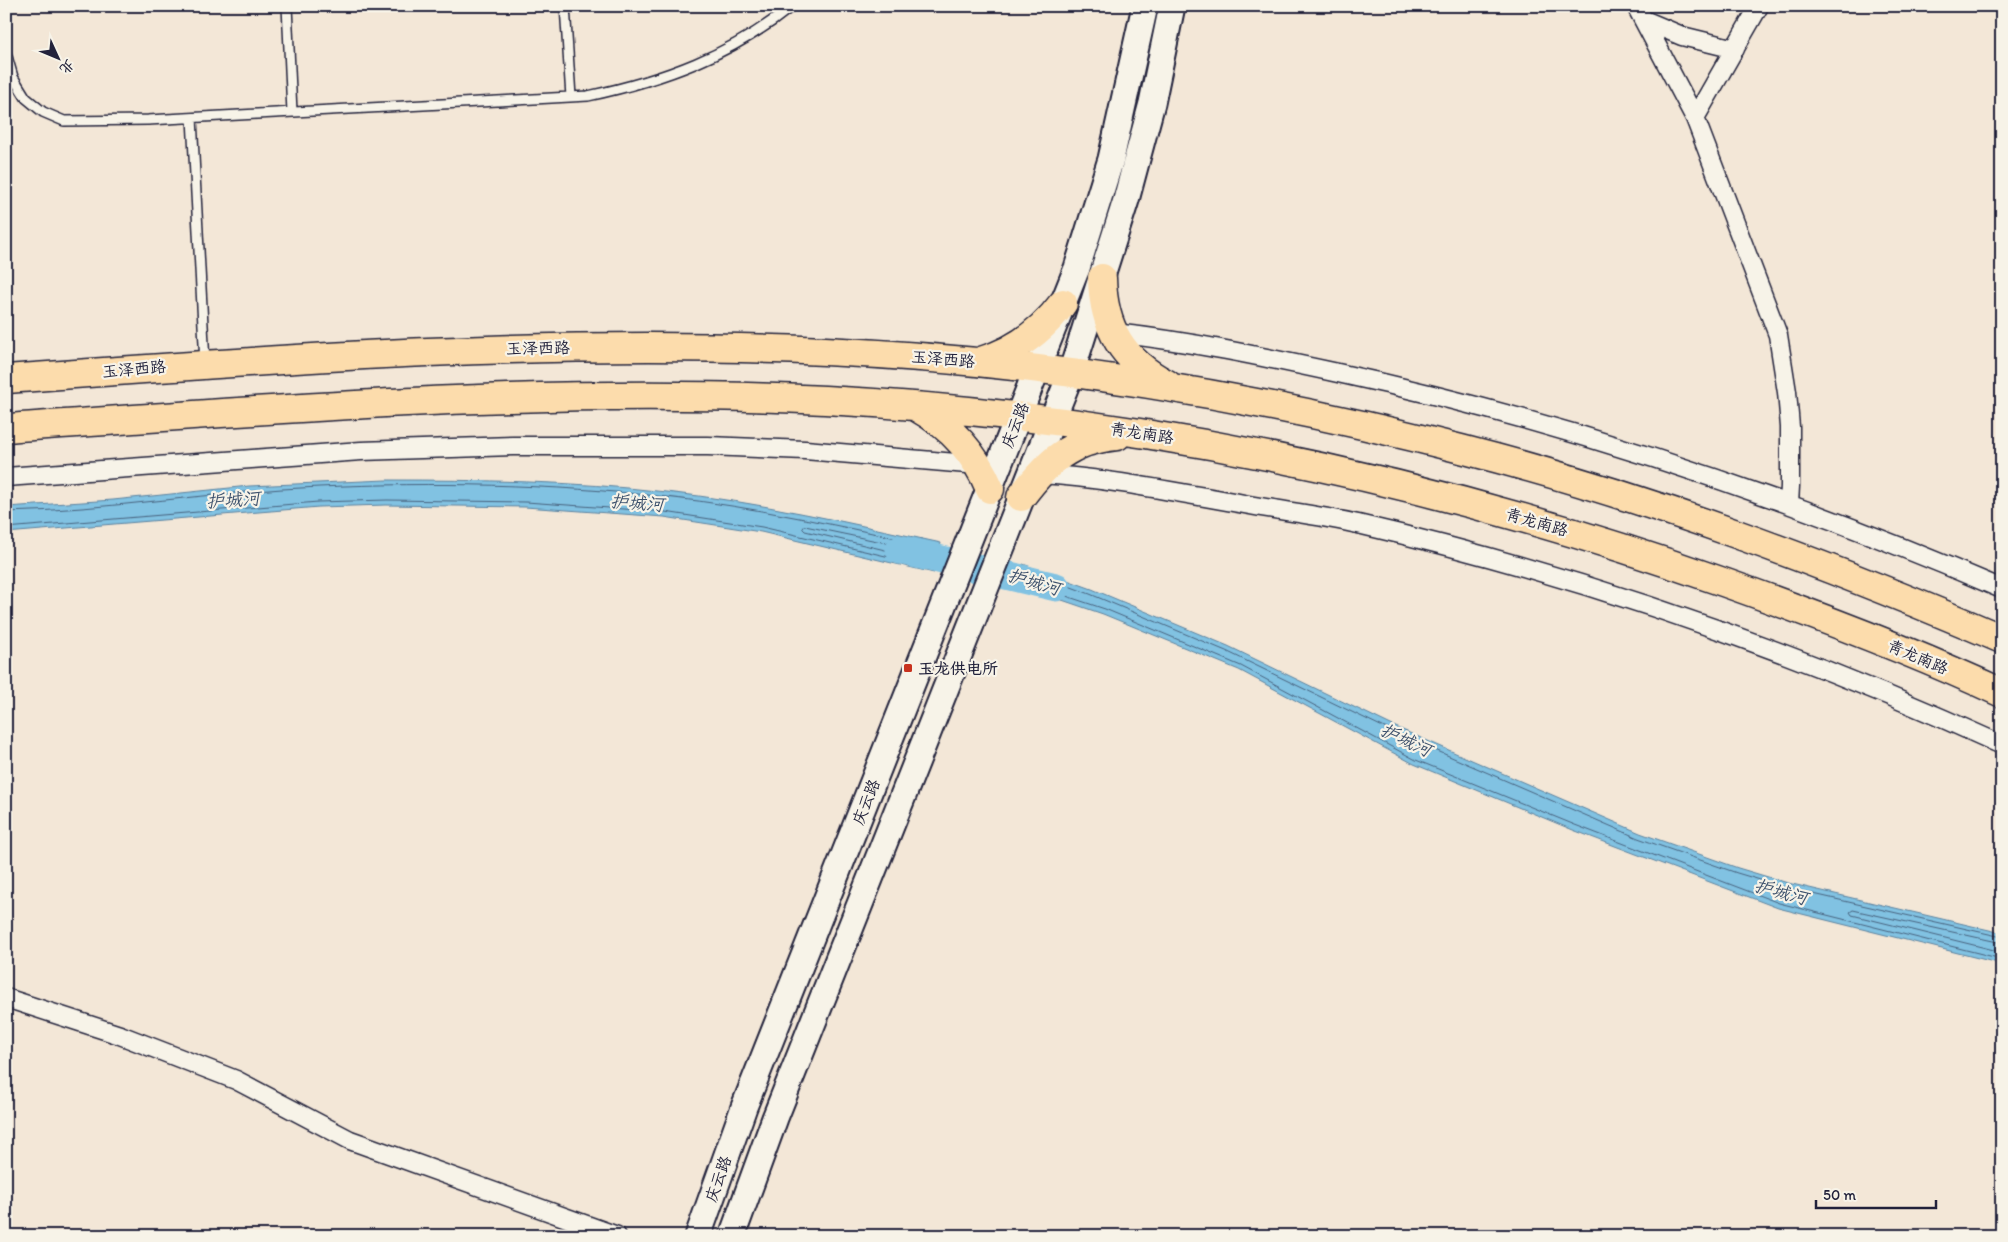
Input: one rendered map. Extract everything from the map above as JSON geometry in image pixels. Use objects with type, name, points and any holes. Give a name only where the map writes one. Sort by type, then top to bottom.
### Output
[{"type":"main road","name":"庆云路","points":[[700,1229],[744,1107],[974,528],[984,477],[1019,416],[1077,268],[1100,198],[1121,120],[1145,6]]},
{"type":"main road","name":"庆云路","points":[[737,1235],[775,1118],[1070,373],[1126,200],[1148,119],[1172,6]]},
{"type":"main road","points":[[1102,278],[1104,306],[1114,333],[1129,357],[1141,368],[1167,384],[1197,392]]},
{"type":"main road","points":[[978,362],[1006,352],[1020,344],[1044,325],[1063,303]]},
{"type":"main road","name":"玉泽西路","points":[[6,379],[205,363],[447,350],[650,347],[827,351],[978,362],[1070,373]]},
{"type":"main road","points":[[1070,373],[1197,392],[1377,428],[1570,480],[1646,503],[1782,550],[2002,639]]},
{"type":"main road","points":[[6,428],[333,404],[549,397],[750,397],[914,406],[1052,420]]},
{"type":"main road","points":[[914,406],[944,424],[956,436],[984,477]]},
{"type":"main road","name":"青龙南路","points":[[1052,420],[1145,433],[1280,457],[1452,497],[1536,521],[1639,553],[1764,596],[1906,651],[2002,692]]},
{"type":"main road","points":[[1021,497],[1039,474],[1060,455],[1083,443],[1107,437],[1145,433]]},
{"type":"main road","points":[[700,1229],[737,1235]]},
{"type":"street","points":[[1695,118],[1759,6]]},
{"type":"street","points":[[1640,13],[1682,36],[1735,49]]},
{"type":"street","points":[[1640,13],[1695,118],[1778,335],[1787,392],[1790,428],[1790,486],[1788,504]]},
{"type":"street","points":[[1114,333],[1299,364],[1476,405],[1651,457],[1788,504],[1915,552],[2002,589]]},
{"type":"street","points":[[6,477],[361,451],[523,446],[708,446],[805,450],[984,477]]},
{"type":"street","points":[[1039,474],[1102,479],[1355,523],[1504,562],[1606,593],[1748,641],[1887,696],[2002,745]]},
{"type":"street","points":[[6,998],[120,1035],[236,1080],[350,1140],[617,1236]]},
{"type":"lane","points":[[286,6],[292,112]]},
{"type":"lane","points":[[565,6],[571,97]]},
{"type":"lane","points":[[6,53],[13,77],[26,98],[43,112],[64,121],[192,118],[588,96],[643,83],[699,63],[752,36],[792,6]]},
{"type":"lane","points":[[192,118],[205,363]]},
{"type":"water","points":[[386,480],[561,483],[631,488],[701,496],[770,507],[941,543],[934,573],[761,532],[664,517],[525,507],[386,505],[319,507],[6,533],[6,507],[113,500],[249,486]]},
{"type":"water","points":[[1023,564],[1092,589],[1228,646],[1391,725],[1640,833],[1738,868],[1788,883],[2002,933],[2002,964],[1778,908],[1573,830],[1414,764],[1239,670],[1103,614],[1015,584]]},
{"type":"waterway","name":"护城河","points":[[900,550],[1056,587]]},
{"type":"place","name":"玉龙供电所","points":[[908,668]]}]
